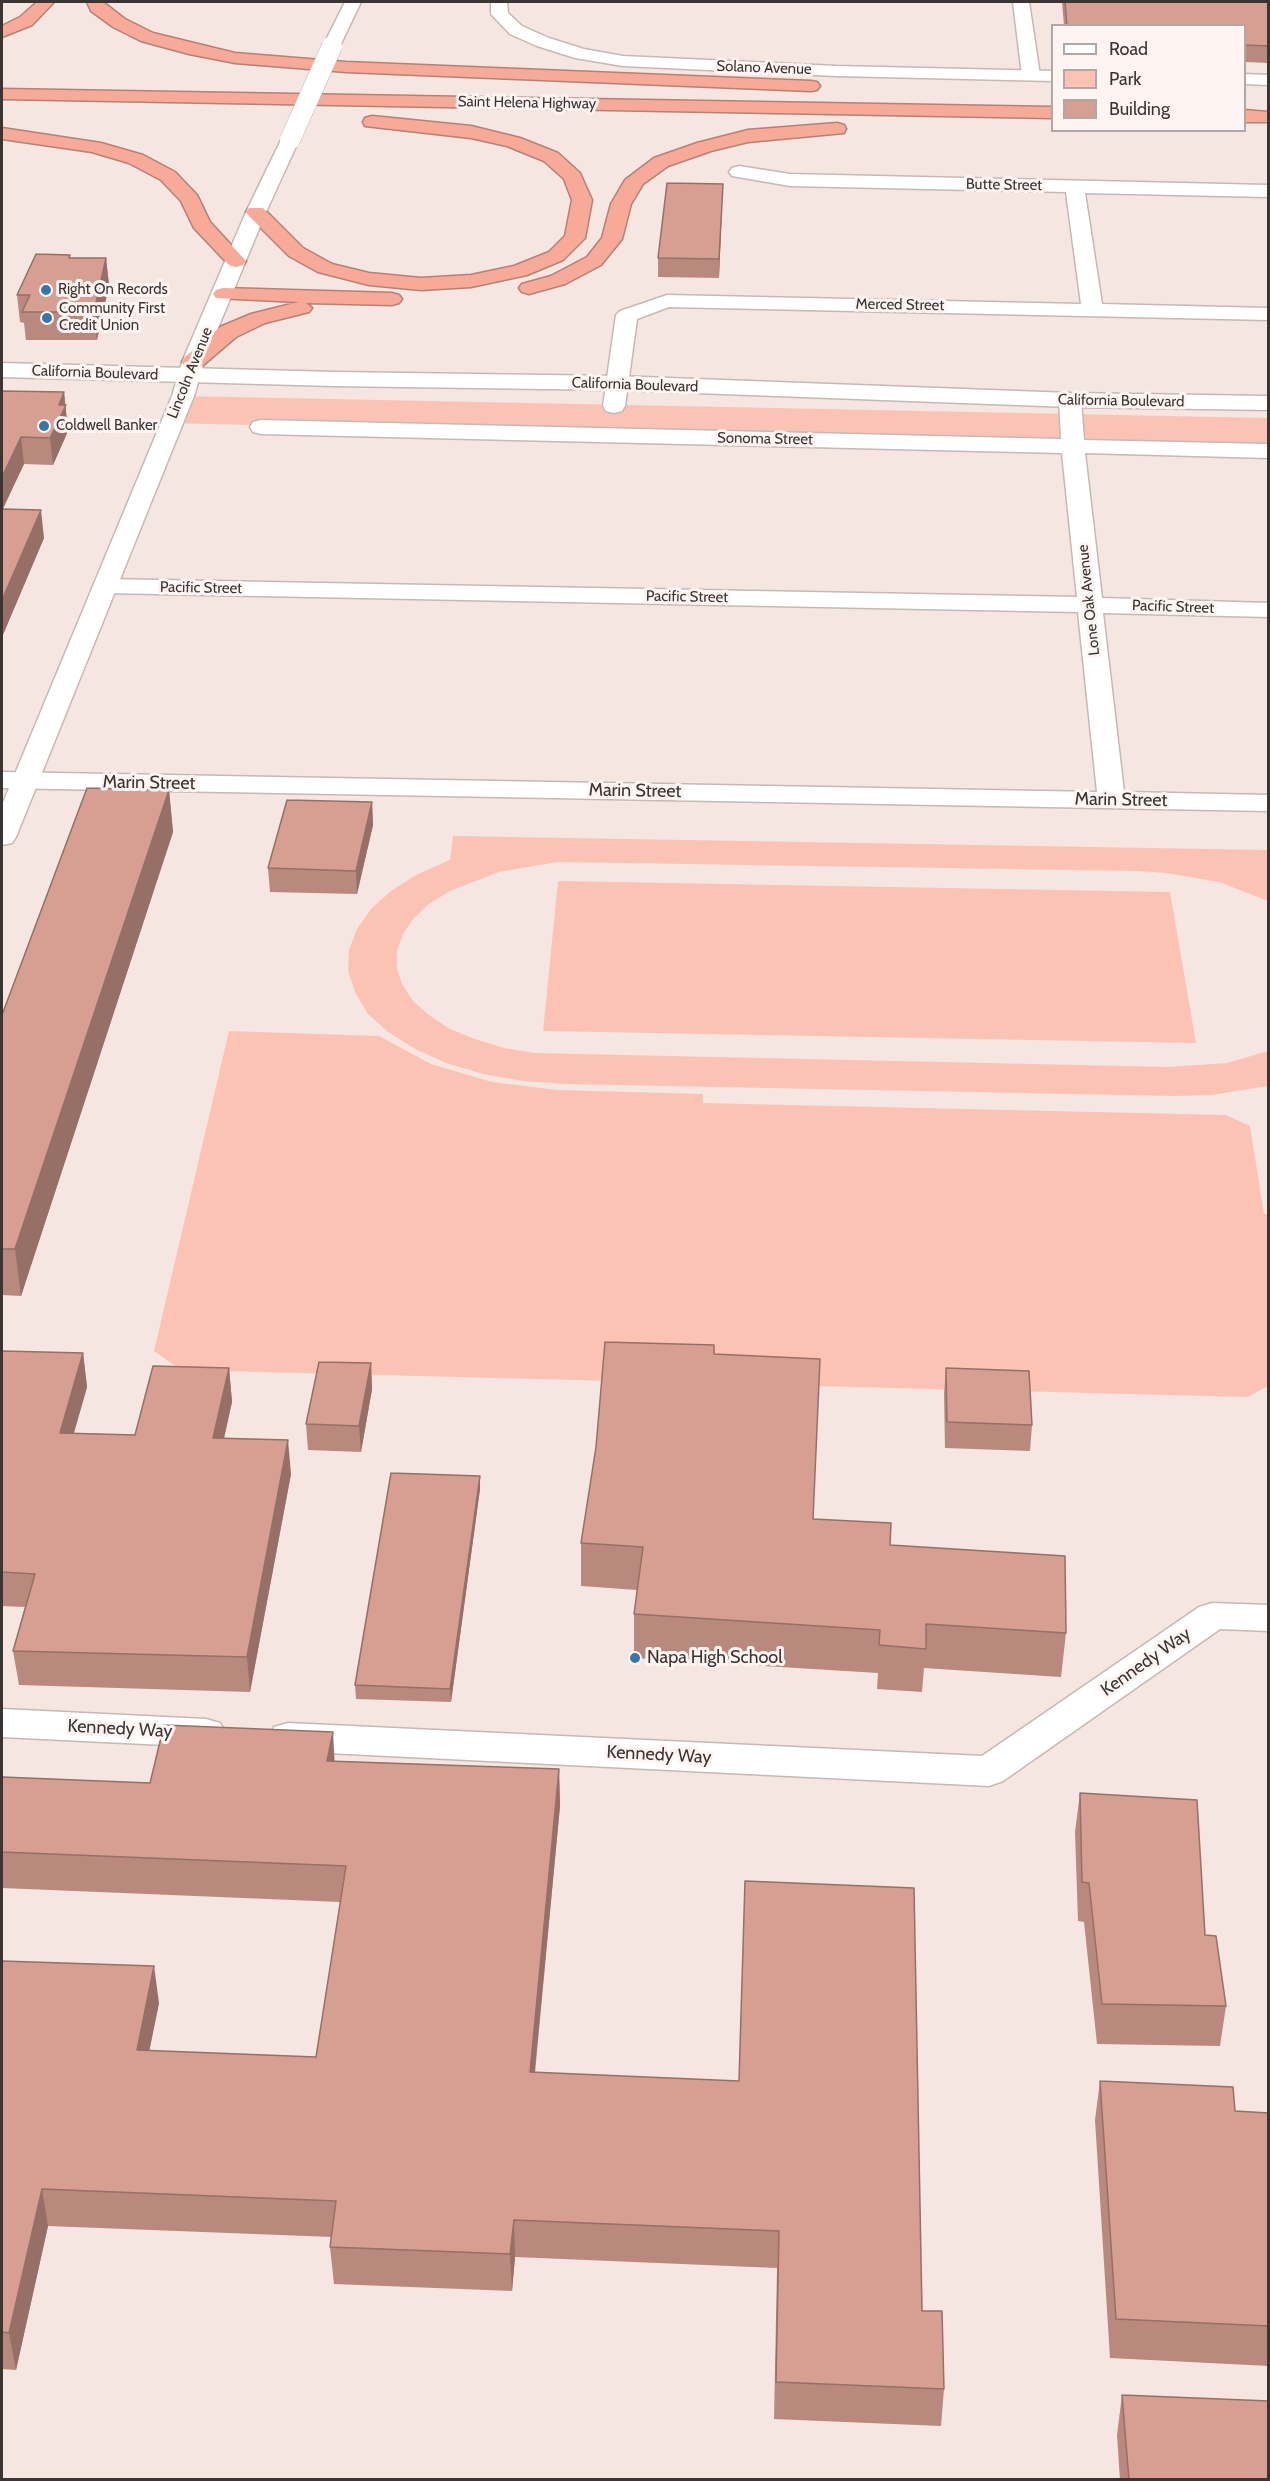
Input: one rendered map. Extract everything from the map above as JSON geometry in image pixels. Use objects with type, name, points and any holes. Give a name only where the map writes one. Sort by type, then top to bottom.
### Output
[{"type":"highway","points":[[2,32],[26,21],[46,2]]},
{"type":"highway","points":[[95,2],[119,23],[147,37],[189,49],[287,64],[666,81],[948,90]]},
{"type":"highway","name":"Saint Helena Highway","points":[[265,78],[1051,92]]},
{"type":"highway","name":"Saint Helena Highway","points":[[2,94],[1051,113]]},
{"type":"highway","points":[[1246,96],[1269,96]]},
{"type":"highway","points":[[1246,116],[1269,117]]},
{"type":"highway","points":[[273,120],[320,121]]},
{"type":"highway","points":[[256,212],[296,252],[325,268],[369,279],[421,284],[471,281],[520,271],[556,256],[575,238],[582,200],[573,177],[551,158],[513,142],[471,132],[421,125],[356,121]]},
{"type":"highway","points":[[515,291],[558,280],[594,261],[612,239],[621,204],[635,180],[661,162],[704,147],[748,136],[802,130],[1051,127]]},
{"type":"highway","points":[[1246,127],[1269,127]]},
{"type":"highway","points":[[2,134],[94,147],[135,159],[168,176],[190,199],[201,224],[236,261]]},
{"type":"highway","points":[[223,294],[460,300],[494,296]]},
{"type":"highway","points":[[188,378],[228,332],[258,318],[291,309],[369,298]]},
{"type":"street","name":"Lincoln Avenue","points":[[2,837],[13,780],[106,586],[256,212],[352,2]]},
{"type":"street","points":[[342,24],[362,2]]},
{"type":"street","name":"Solano Avenue","points":[[499,2],[500,14],[516,30],[580,54],[623,61],[826,71],[1051,76]]},
{"type":"street","points":[[1021,2],[1031,75]]},
{"type":"street","points":[[1246,79],[1269,80]]},
{"type":"street","name":"Butte Street","points":[[740,172],[790,180],[1269,191]]},
{"type":"street","points":[[1075,187],[1092,309]]},
{"type":"street","name":"Merced Street","points":[[614,406],[627,315],[667,301],[1269,314]]},
{"type":"street","name":"California Boulevard","points":[[2,370],[188,378],[616,383],[1269,418]]},
{"type":"street","name":"California Boulevard","points":[[90,393],[188,378],[413,401]]},
{"type":"street","name":"California Boulevard","points":[[720,408],[1071,407],[1269,403]]},
{"type":"street","name":"California Boulevard","points":[[591,406],[638,406]]},
{"type":"street","name":"Lone Oak Avenue","points":[[1071,407],[1073,447],[1111,800]]},
{"type":"street","name":"Sonoma Street","points":[[261,427],[1269,451]]},
{"type":"street","name":"Pacific Street","points":[[106,586],[1269,610]]},
{"type":"street","name":"Marin Street","points":[[13,780],[1269,803]]},
{"type":"street","name":"Kennedy Way","points":[[2,1723],[989,1772],[1212,1617],[1269,1618]]},
{"type":"green space","points":[[183,396],[1268,418],[1268,451],[170,423]]},
{"type":"green space","points":[[453,836],[1268,850],[1268,901],[1219,882],[1138,871],[557,862],[499,872],[450,891],[429,904],[414,918],[403,934],[397,951],[397,968],[402,984],[413,1001],[450,1029],[504,1048],[535,1053],[1169,1067],[1227,1063],[1268,1051],[1268,1086],[1211,1095],[1174,1096],[565,1084],[523,1081],[483,1074],[446,1063],[415,1049],[388,1032],[368,1014],[355,992],[348,971],[349,950],[357,929],[371,909],[391,891],[416,875],[450,860]]},
{"type":"green space","points":[[558,881],[1170,892],[1196,1043],[543,1031]]},
{"type":"green space","points":[[229,1031],[379,1036],[431,1064],[492,1082],[557,1090],[703,1094],[703,1103],[1226,1115],[1250,1126],[1264,1214],[1268,1214],[1268,1386],[1248,1397],[181,1370],[154,1351]]},
{"type":"building","points":[[1065,2],[1269,2],[1269,46],[1246,45],[1246,24],[1067,24]]},
{"type":"building","points":[[667,183],[723,184],[719,259],[658,258]]},
{"type":"building","points":[[36,254],[70,255],[69,258],[106,258],[94,312],[22,312],[30,295],[17,295]]},
{"type":"building","points":[[2,391],[64,392],[59,405],[66,405],[50,438],[21,437],[2,477]]},
{"type":"building","points":[[2,509],[41,510],[2,600]]},
{"type":"building","points":[[87,788],[169,790],[15,1249],[2,1249],[2,1015]]},
{"type":"building","points":[[287,800],[372,802],[356,871],[268,868]]},
{"type":"building","points":[[605,1342],[714,1345],[714,1354],[820,1359],[813,1519],[891,1523],[890,1545],[1065,1556],[1066,1633],[926,1624],[926,1649],[879,1645],[880,1630],[634,1614],[643,1547],[581,1543],[596,1447]]},
{"type":"building","points":[[2,1351],[83,1353],[60,1433],[135,1435],[153,1366],[229,1368],[213,1438],[288,1440],[247,1657],[13,1651],[35,1574],[2,1572]]},
{"type":"building","points":[[319,1362],[371,1363],[359,1426],[306,1424]]},
{"type":"building","points":[[946,1368],[1029,1371],[1032,1425],[947,1422]]},
{"type":"building","points":[[391,1473],[480,1476],[450,1689],[355,1685]]},
{"type":"building","points":[[164,1725],[333,1732],[327,1761],[559,1769],[530,2072],[739,2081],[745,1881],[914,1888],[922,2311],[942,2311],[944,2389],[776,2382],[779,2231],[514,2220],[510,2254],[330,2247],[336,2201],[42,2189],[9,2333],[2,2332],[2,1961],[154,1966],[137,2050],[316,2057],[346,1866],[2,1852],[2,1777],[150,1783]]},
{"type":"building","points":[[1080,1793],[1197,1800],[1205,1935],[1216,1936],[1226,2006],[1102,2004],[1089,1883],[1082,1882]]},
{"type":"building","points":[[1100,2081],[1233,2087],[1235,2111],[1269,2113],[1269,2326],[1116,2319]]},
{"type":"building","points":[[1122,2395],[1269,2401],[1269,2480],[1129,2480]]},
{"type":"place","name":"Right On Records","points":[[46,290]]},
{"type":"place","name":"Community First Credit Union","points":[[47,318]]},
{"type":"place","name":"Coldwell Banker","points":[[44,426]]},
{"type":"place","name":"Napa High School","points":[[635,1658]]}]
